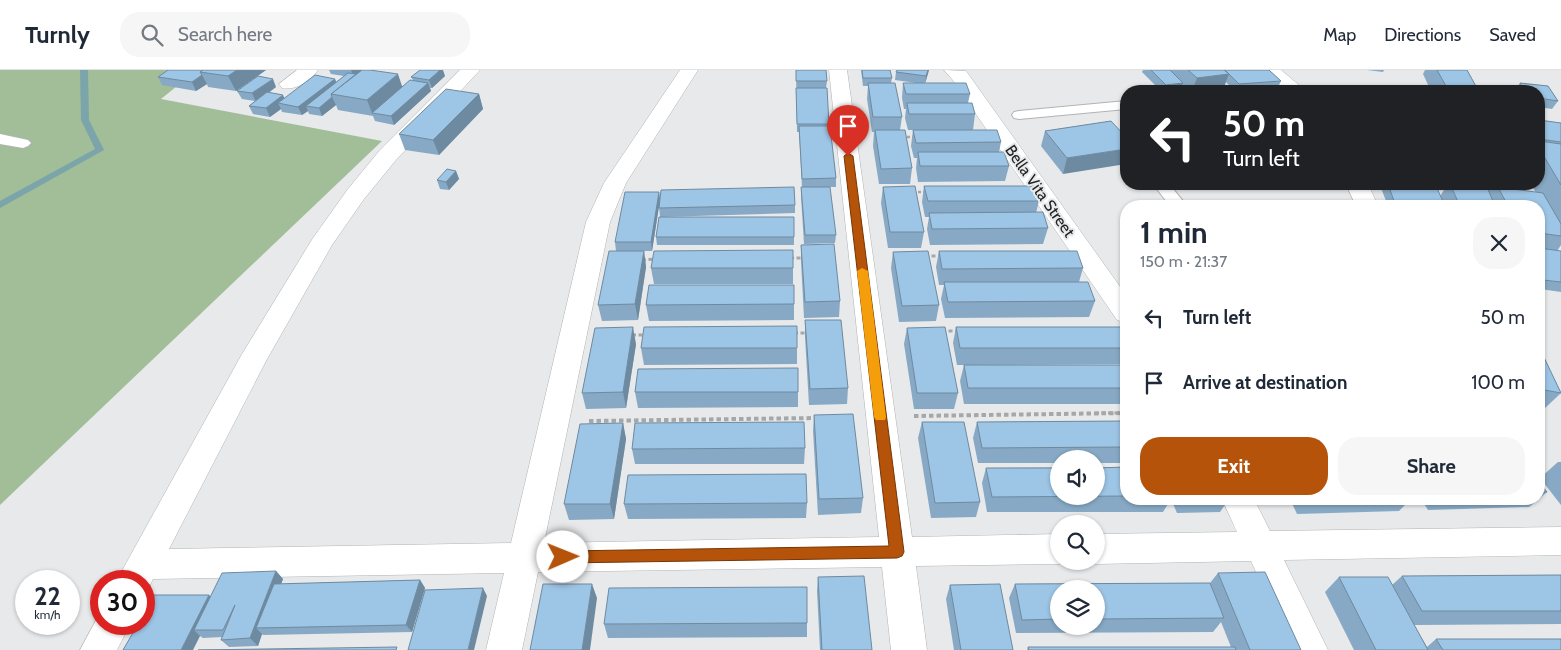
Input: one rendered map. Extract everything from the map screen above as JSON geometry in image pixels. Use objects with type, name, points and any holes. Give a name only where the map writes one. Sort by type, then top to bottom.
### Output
[{"type":"street","points":[[289,84],[309,70]]},
{"type":"street","points":[[141,570],[252,361],[321,243],[356,194],[388,155],[471,70]]},
{"type":"street","points":[[504,650],[598,222],[615,183],[689,70]]},
{"type":"street","points":[[838,70],[909,650]]},
{"type":"street","name":"Bella Vita Street","points":[[953,70],[959,75],[1120,305]]},
{"type":"street","points":[[1269,70],[1288,85]]},
{"type":"street","points":[[1241,505],[1310,650]]},
{"type":"street","points":[[1105,549],[1561,541]]},
{"type":"street","points":[[155,572],[524,558],[1050,549]]},
{"type":"street","points":[[98,650],[106,635]]},
{"type":"lane","points":[[1019,115],[1120,106]]},
{"type":"lane","points":[[0,139],[23,143]]},
{"type":"lane","points":[[1166,190],[1174,200]]},
{"type":"path","points":[[846,138],[922,137]]},
{"type":"path","points":[[910,192],[929,192]]},
{"type":"path","points":[[918,256],[947,256]]},
{"type":"path","points":[[781,258],[861,257]]},
{"type":"path","points":[[591,260],[661,259]]},
{"type":"path","points":[[939,331],[959,331]]},
{"type":"path","points":[[791,333],[810,333]]},
{"type":"path","points":[[574,336],[653,335]]},
{"type":"path","points":[[880,417],[1120,413]]},
{"type":"path","points":[[555,422],[821,418]]},
{"type":"green space","points":[[0,70],[197,70],[161,99],[382,141],[0,505]]},
{"type":"building","points":[[168,70],[203,70],[200,72],[202,75],[192,82],[158,77]]},
{"type":"building","points":[[203,70],[237,70],[228,76],[200,72]]},
{"type":"building","points":[[362,70],[398,74],[367,100],[331,94]]},
{"type":"building","points":[[420,70],[440,70],[429,80],[411,77]]},
{"type":"building","points":[[796,70],[826,70],[827,81],[796,81]]},
{"type":"building","points":[[862,70],[890,70],[892,78],[863,78]]},
{"type":"building","points":[[897,70],[928,70],[926,76],[896,72]]},
{"type":"building","points":[[1151,70],[1170,70],[1183,83],[1166,85]]},
{"type":"building","points":[[1188,70],[1224,70],[1229,74],[1197,78]]},
{"type":"building","points":[[1225,70],[1269,70],[1281,81],[1239,84]]},
{"type":"building","points":[[1437,70],[1467,70],[1475,85],[1445,85]]},
{"type":"building","points":[[348,73],[356,74],[331,94],[332,97],[319,108],[306,106]]},
{"type":"building","points":[[315,75],[335,79],[298,107],[278,103]]},
{"type":"building","points":[[258,76],[273,79],[252,93],[237,91]]},
{"type":"building","points":[[410,80],[428,83],[391,116],[372,113]]},
{"type":"building","points":[[868,83],[895,83],[902,117],[873,117]]},
{"type":"building","points":[[903,83],[966,83],[970,94],[906,94]]},
{"type":"building","points":[[1520,83],[1539,85],[1521,85]]},
{"type":"building","points":[[1545,86],[1548,86],[1558,101],[1545,99]]},
{"type":"building","points":[[796,88],[827,88],[829,124],[797,124]]},
{"type":"building","points":[[446,89],[479,94],[433,140],[399,134]]},
{"type":"building","points":[[267,92],[283,95],[266,108],[249,106]]},
{"type":"building","points":[[907,103],[972,103],[975,114],[909,114]]},
{"type":"building","points":[[1111,121],[1120,131],[1120,150],[1067,158],[1045,131]]},
{"type":"building","points":[[1545,121],[1561,123],[1561,142],[1545,140]]},
{"type":"building","points":[[799,126],[830,126],[836,178],[802,179]]},
{"type":"building","points":[[875,130],[905,130],[912,168],[881,169]]},
{"type":"building","points":[[913,130],[997,130],[1001,142],[916,143]]},
{"type":"building","points":[[1545,142],[1561,144],[1561,185],[1545,158]]},
{"type":"building","points":[[918,152],[1004,152],[1009,166],[920,166]]},
{"type":"building","points":[[447,169],[456,171],[446,182],[437,180]]},
{"type":"building","points":[[915,186],[924,232],[890,232],[883,187]]},
{"type":"building","points":[[924,186],[1034,186],[1039,201],[928,201]]},
{"type":"building","points":[[794,187],[795,205],[659,208],[661,190]]},
{"type":"building","points":[[801,187],[830,187],[836,235],[805,235]]},
{"type":"building","points":[[1390,190],[1438,190],[1442,200],[1394,200]]},
{"type":"building","points":[[1453,190],[1488,190],[1492,200],[1457,200]]},
{"type":"building","points":[[1500,190],[1543,193],[1561,224],[1561,236],[1545,234],[1545,200],[1505,200]]},
{"type":"building","points":[[625,192],[659,192],[651,242],[615,242]]},
{"type":"building","points":[[1043,212],[1048,228],[932,229],[929,213]]},
{"type":"building","points":[[659,217],[794,217],[794,237],[656,237]]},
{"type":"building","points":[[834,244],[840,301],[805,302],[801,245]]},
{"type":"building","points":[[1545,249],[1561,251],[1561,282],[1545,280]]},
{"type":"building","points":[[793,250],[793,268],[651,268],[654,251]]},
{"type":"building","points":[[609,251],[644,251],[635,304],[598,305]]},
{"type":"building","points":[[928,251],[939,305],[902,306],[893,252]]},
{"type":"building","points":[[939,251],[1077,251],[1083,268],[942,269]]},
{"type":"building","points":[[944,282],[1088,282],[1095,301],[948,302]]},
{"type":"building","points":[[649,285],[794,285],[794,304],[646,305]]},
{"type":"building","points":[[805,320],[841,320],[848,388],[810,389]]},
{"type":"building","points":[[797,326],[797,348],[641,348],[644,327]]},
{"type":"building","points":[[633,327],[623,392],[582,393],[595,328]]},
{"type":"building","points":[[945,327],[958,393],[917,393],[907,328]]},
{"type":"building","points":[[956,327],[1120,327],[1120,348],[960,348]]},
{"type":"building","points":[[1545,359],[1561,393],[1545,390]]},
{"type":"building","points":[[964,365],[1120,365],[1120,388],[968,388]]},
{"type":"building","points":[[798,368],[798,392],[635,392],[638,369]]},
{"type":"building","points":[[853,414],[863,498],[819,499],[814,415]]},
{"type":"building","points":[[1120,421],[1120,447],[982,448],[977,422]]},
{"type":"building","points":[[804,422],[805,448],[632,449],[635,423]]},
{"type":"building","points":[[922,422],[964,422],[980,502],[935,503]]},
{"type":"building","points":[[623,423],[610,504],[564,504],[580,424]]},
{"type":"building","points":[[1120,467],[1120,496],[1105,496],[1105,468]]},
{"type":"building","points":[[986,468],[1050,468],[1050,497],[992,497]]},
{"type":"building","points":[[806,474],[807,503],[624,504],[628,475]]},
{"type":"building","points":[[276,571],[250,638],[221,640],[235,605],[223,630],[194,630],[222,573]]},
{"type":"building","points":[[1265,572],[1301,650],[1250,650],[1218,573]]},
{"type":"building","points":[[1561,575],[1561,611],[1422,611],[1402,576]]},
{"type":"building","points":[[864,576],[872,650],[822,650],[818,577]]},
{"type":"building","points":[[1339,577],[1388,577],[1428,650],[1376,650]]},
{"type":"building","points":[[420,580],[406,625],[256,628],[274,584]]},
{"type":"building","points":[[1210,583],[1224,618],[1105,619],[1105,584]]},
{"type":"building","points":[[543,584],[592,584],[582,650],[530,650]]},
{"type":"building","points":[[1000,584],[1013,650],[961,650],[950,585]]},
{"type":"building","points":[[1015,584],[1050,584],[1050,619],[1022,620]]},
{"type":"building","points":[[807,587],[807,623],[604,624],[609,588]]},
{"type":"building","points":[[483,588],[468,650],[408,650],[425,590]]},
{"type":"building","points":[[155,595],[209,595],[181,650],[123,650],[132,635],[155,635]]},
{"type":"building","points":[[1436,639],[1561,639],[1561,650],[1443,650]]},
{"type":"building","points":[[397,647],[396,650],[198,650]]},
{"type":"building","points":[[1028,647],[1235,647],[1236,650],[1029,650]]},
{"type":"waterway","points":[[0,205],[100,150],[85,120],[84,70]]},
{"type":"slow traffic","points":[[862,271],[880,417]]},
{"type":"route","points":[[563,557],[897,552],[848,156]]}]
